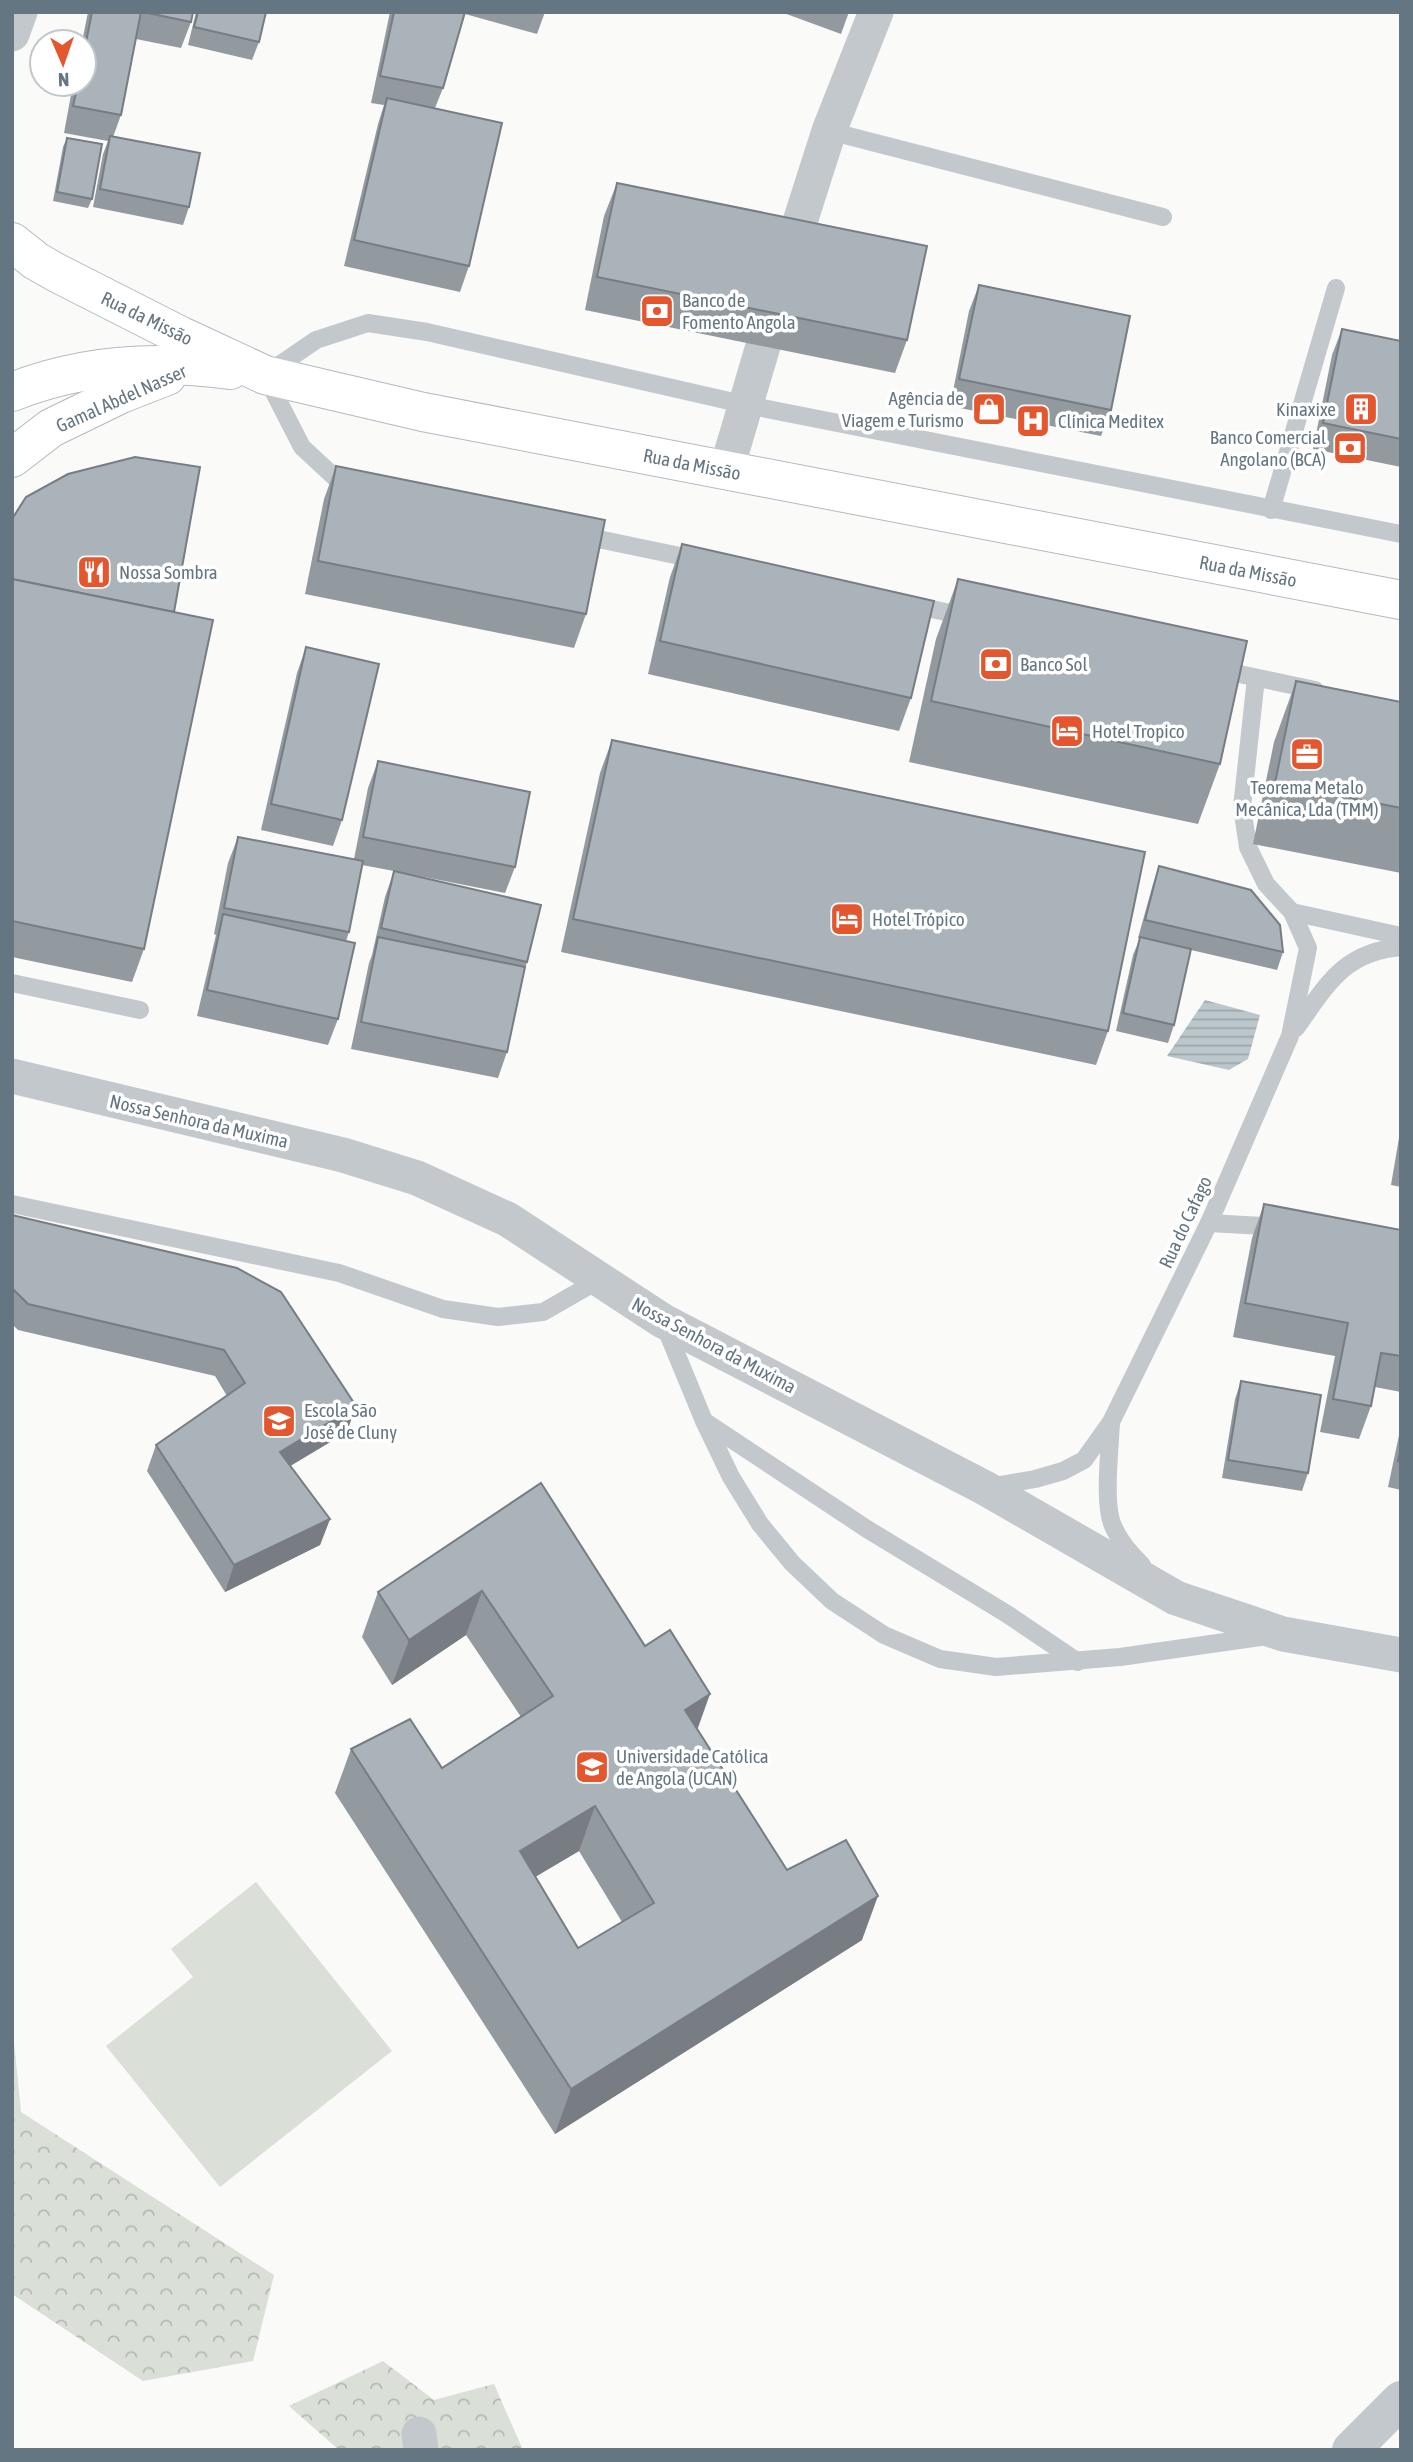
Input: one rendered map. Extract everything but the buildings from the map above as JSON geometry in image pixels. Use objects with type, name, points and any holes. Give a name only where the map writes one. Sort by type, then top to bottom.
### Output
[{"type":"main road","name":"Rua da Missão","points":[[12,242],[57,273],[181,336],[265,374],[423,412],[1401,600]]},
{"type":"main road","name":"Gamal Abdel Nasser","points":[[12,458],[51,428],[121,394],[196,366]]},
{"type":"main road","name":"Gamal Abdel Nasser","points":[[12,392],[50,379],[96,369],[196,366],[265,374]]},
{"type":"street","points":[[12,34],[20,12]]},
{"type":"street","points":[[790,253],[829,131],[876,12]]},
{"type":"street","points":[[726,471],[763,346]]},
{"type":"street","name":"Nossa Senhora da Muxima","points":[[12,1076],[343,1155],[417,1178],[507,1219],[663,1321],[985,1488],[1177,1598],[1283,1634],[1401,1655]]},
{"type":"street","points":[[1366,2444],[1401,2400]]},
{"type":"lane","points":[[829,131],[1163,217]]},
{"type":"lane","points":[[1271,510],[1336,288]]},
{"type":"lane","points":[[367,490],[343,485],[302,447],[265,374],[316,340],[368,323],[427,332],[747,405],[1401,534]]},
{"type":"lane","points":[[563,532],[712,563]]},
{"type":"lane","points":[[889,600],[984,621]]},
{"type":"lane","points":[[1202,667],[1335,695]]},
{"type":"lane","name":"Rua do Cafago","points":[[1256,678],[1242,807],[1248,847],[1266,884],[1292,912],[1308,948],[1290,1037]]},
{"type":"lane","points":[[1292,912],[1401,936]]},
{"type":"lane","name":"Rua do Cafago","points":[[985,1488],[1063,1471],[1084,1460],[1111,1422],[1209,1223],[1290,1037],[1329,982],[1347,964],[1379,948],[1401,947]]},
{"type":"lane","points":[[12,983],[140,1010]]},
{"type":"lane","points":[[12,1204],[339,1273],[443,1309],[498,1317],[543,1312],[599,1280]]},
{"type":"lane","points":[[1209,1223],[1292,1228]]},
{"type":"lane","points":[[663,1321],[704,1422],[731,1477],[760,1524],[792,1563],[832,1601],[884,1635],[940,1659],[996,1667],[1078,1662],[1283,1634]]},
{"type":"lane","points":[[704,1422],[1078,1662]]},
{"type":"lane","name":"Rua do Cafago","points":[[1111,1422],[1108,1496],[1111,1524],[1125,1548],[1177,1598]]},
{"type":"green space","points":[[256,1882],[392,2051],[220,2187],[106,2046],[193,1977],[171,1949]]},
{"type":"green space","points":[[12,2022],[21,2112],[274,2275],[253,2361],[143,2381],[12,2294]]},
{"type":"green space","points":[[383,2361],[434,2400],[494,2384],[523,2450],[339,2450],[289,2406]]},
{"type":"shaded area","points":[[1205,1000],[1260,1015],[1248,1059],[1229,1070],[1167,1056]]},
{"type":"place","name":"Banco de Fomento Angola","points":[[657,311]]},
{"type":"place","name":"Agência de Viagem e Turismo","points":[[989,409]]},
{"type":"place","name":"Kinaxixe","points":[[1361,409]]},
{"type":"place","name":"Clínica Meditex","points":[[1033,421]]},
{"type":"place","name":"Banco Comercial Angolano (BCA)","points":[[1350,448]]},
{"type":"place","name":"Nossa Sombra","points":[[94,572]]},
{"type":"place","name":"Banco Sol","points":[[996,664]]},
{"type":"place","name":"Hotel Tropico","points":[[1067,731]]},
{"type":"place","name":"Teorema Metalo Mecânica, Lda (TMM)","points":[[1307,754]]},
{"type":"place","name":"Hotel Trópico","points":[[847,919]]},
{"type":"place","name":"Escola São José de Cluny","points":[[279,1421]]},
{"type":"place","name":"Universidade Católica de Angola (UCAN)","points":[[592,1767]]}]
